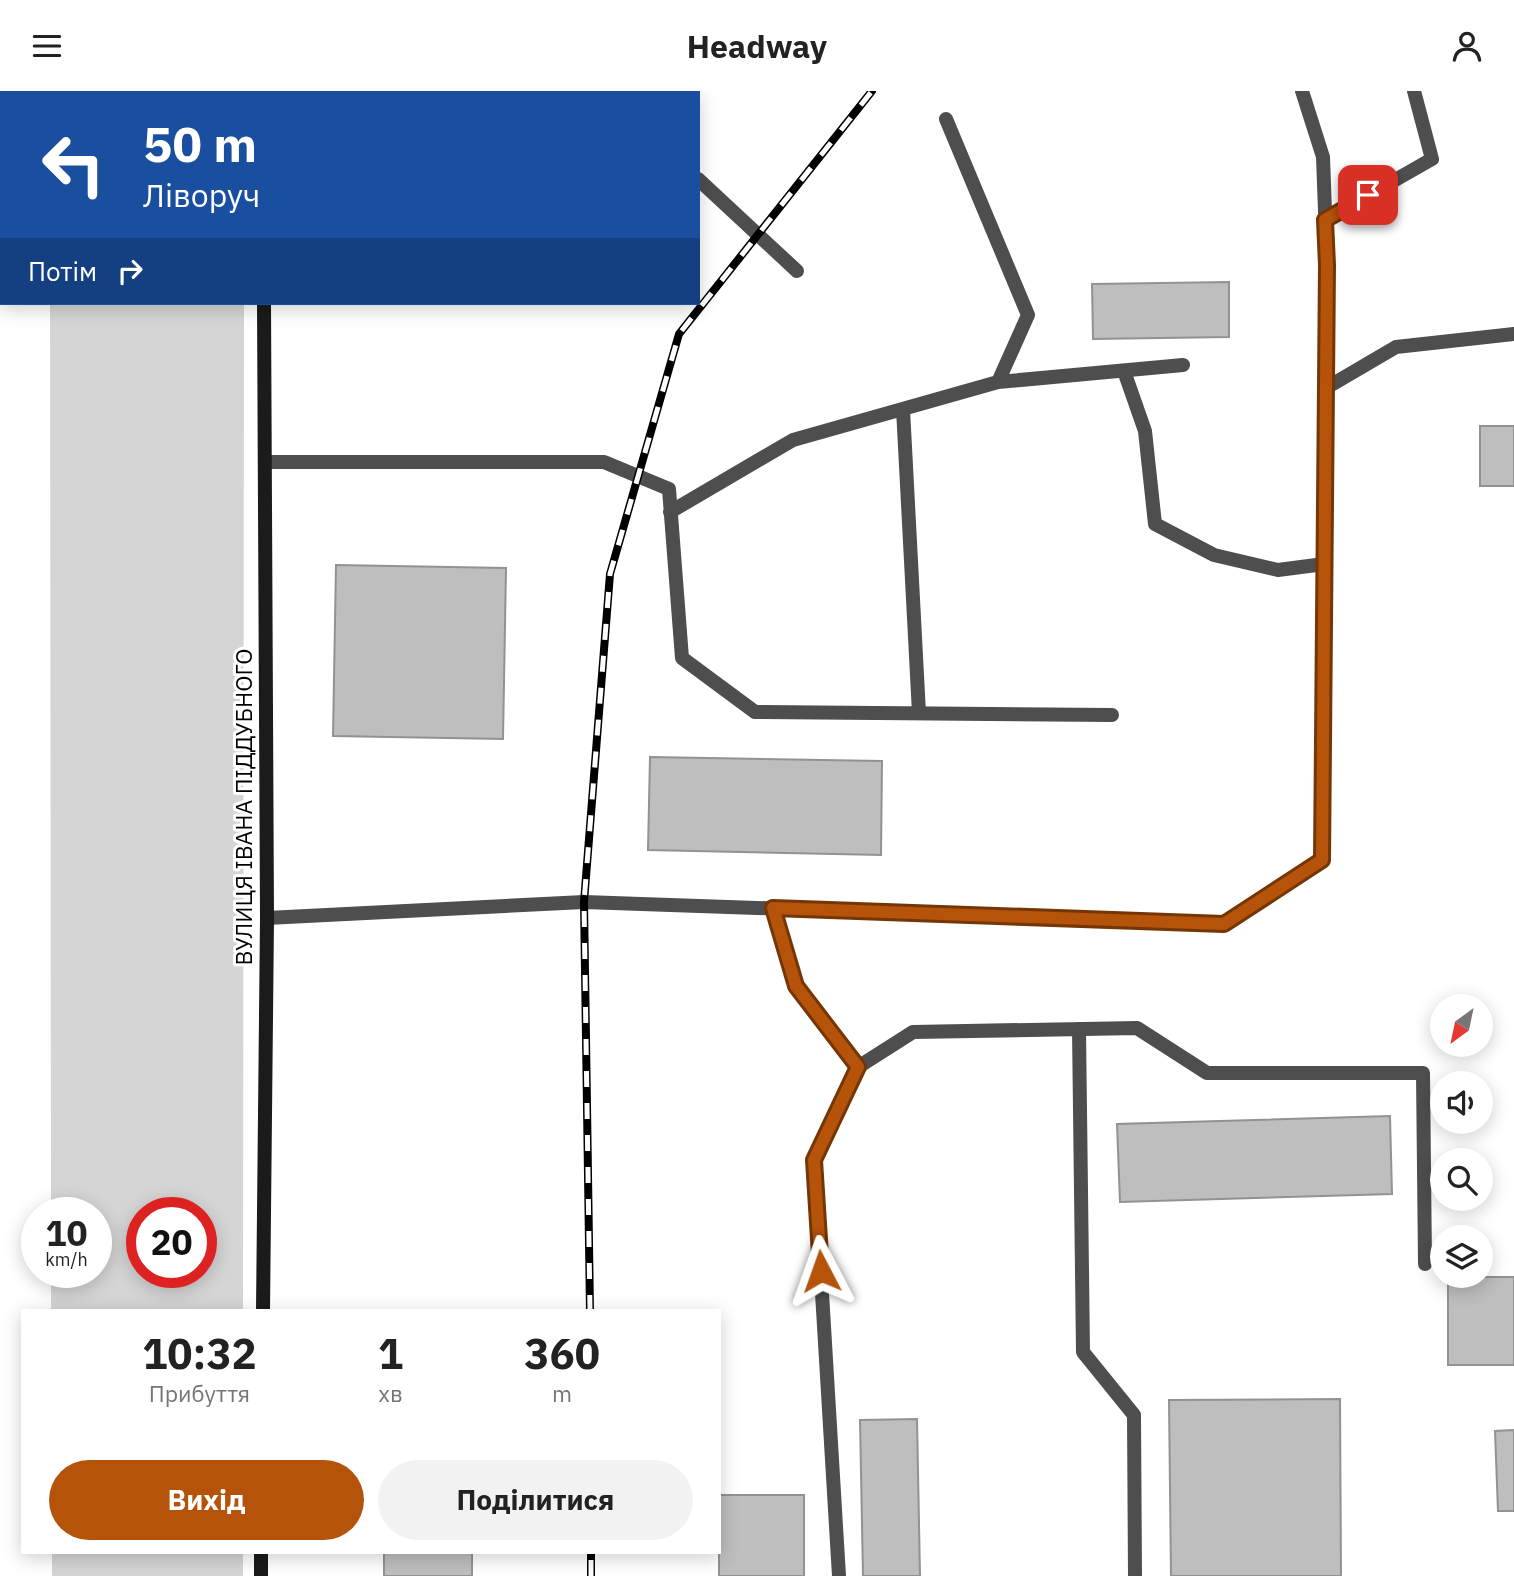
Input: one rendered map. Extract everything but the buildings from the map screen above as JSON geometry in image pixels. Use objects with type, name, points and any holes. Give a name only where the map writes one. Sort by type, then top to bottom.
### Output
[{"type":"street","name":"ВУЛИЦЯ ІВАНА ПІДДУБНОГО","points":[[263,1309],[267,918],[264,305]]},
{"type":"street","points":[[261,1554],[261,1576]]},
{"type":"lane","points":[[267,918],[584,902],[1224,924],[1322,860],[1325,220],[1323,157],[1302,91]]},
{"type":"lane","points":[[1325,220],[1432,159],[1414,91]]},
{"type":"lane","points":[[946,119],[1028,315],[998,381]]},
{"type":"lane","points":[[700,181],[797,271]]},
{"type":"lane","points":[[1326,387],[1396,347],[1514,334]]},
{"type":"lane","points":[[670,512],[793,440],[998,381],[1183,365]]},
{"type":"lane","points":[[1124,371],[1145,431],[1156,524],[1214,555],[1278,570],[1324,564]]},
{"type":"lane","points":[[904,409],[919,713]]},
{"type":"lane","points":[[265,462],[604,462],[668,489],[682,658],[755,712],[1112,715]]},
{"type":"lane","points":[[773,908],[796,986],[858,1067]]},
{"type":"lane","points":[[839,1576],[814,1160],[858,1067],[913,1032],[1137,1028],[1207,1073],[1423,1073],[1425,1264]]},
{"type":"lane","points":[[1079,1029],[1083,1352],[1134,1415],[1135,1576]]},
{"type":"shaded area","points":[[50,305],[244,305],[243,1309],[51,1309],[51,1288],[112,1288],[112,1197],[51,1197]]},
{"type":"shaded area","points":[[52,1554],[243,1554],[243,1576],[52,1576]]},
{"type":"railway","points":[[590,1309],[584,902],[610,574],[679,334],[872,91]]},
{"type":"railway","points":[[591,1554],[591,1576]]},
{"type":"route","points":[[821,1271],[814,1160],[858,1067],[796,986],[773,908],[1224,924],[1322,860],[1327,265],[1325,220],[1368,195]]}]
